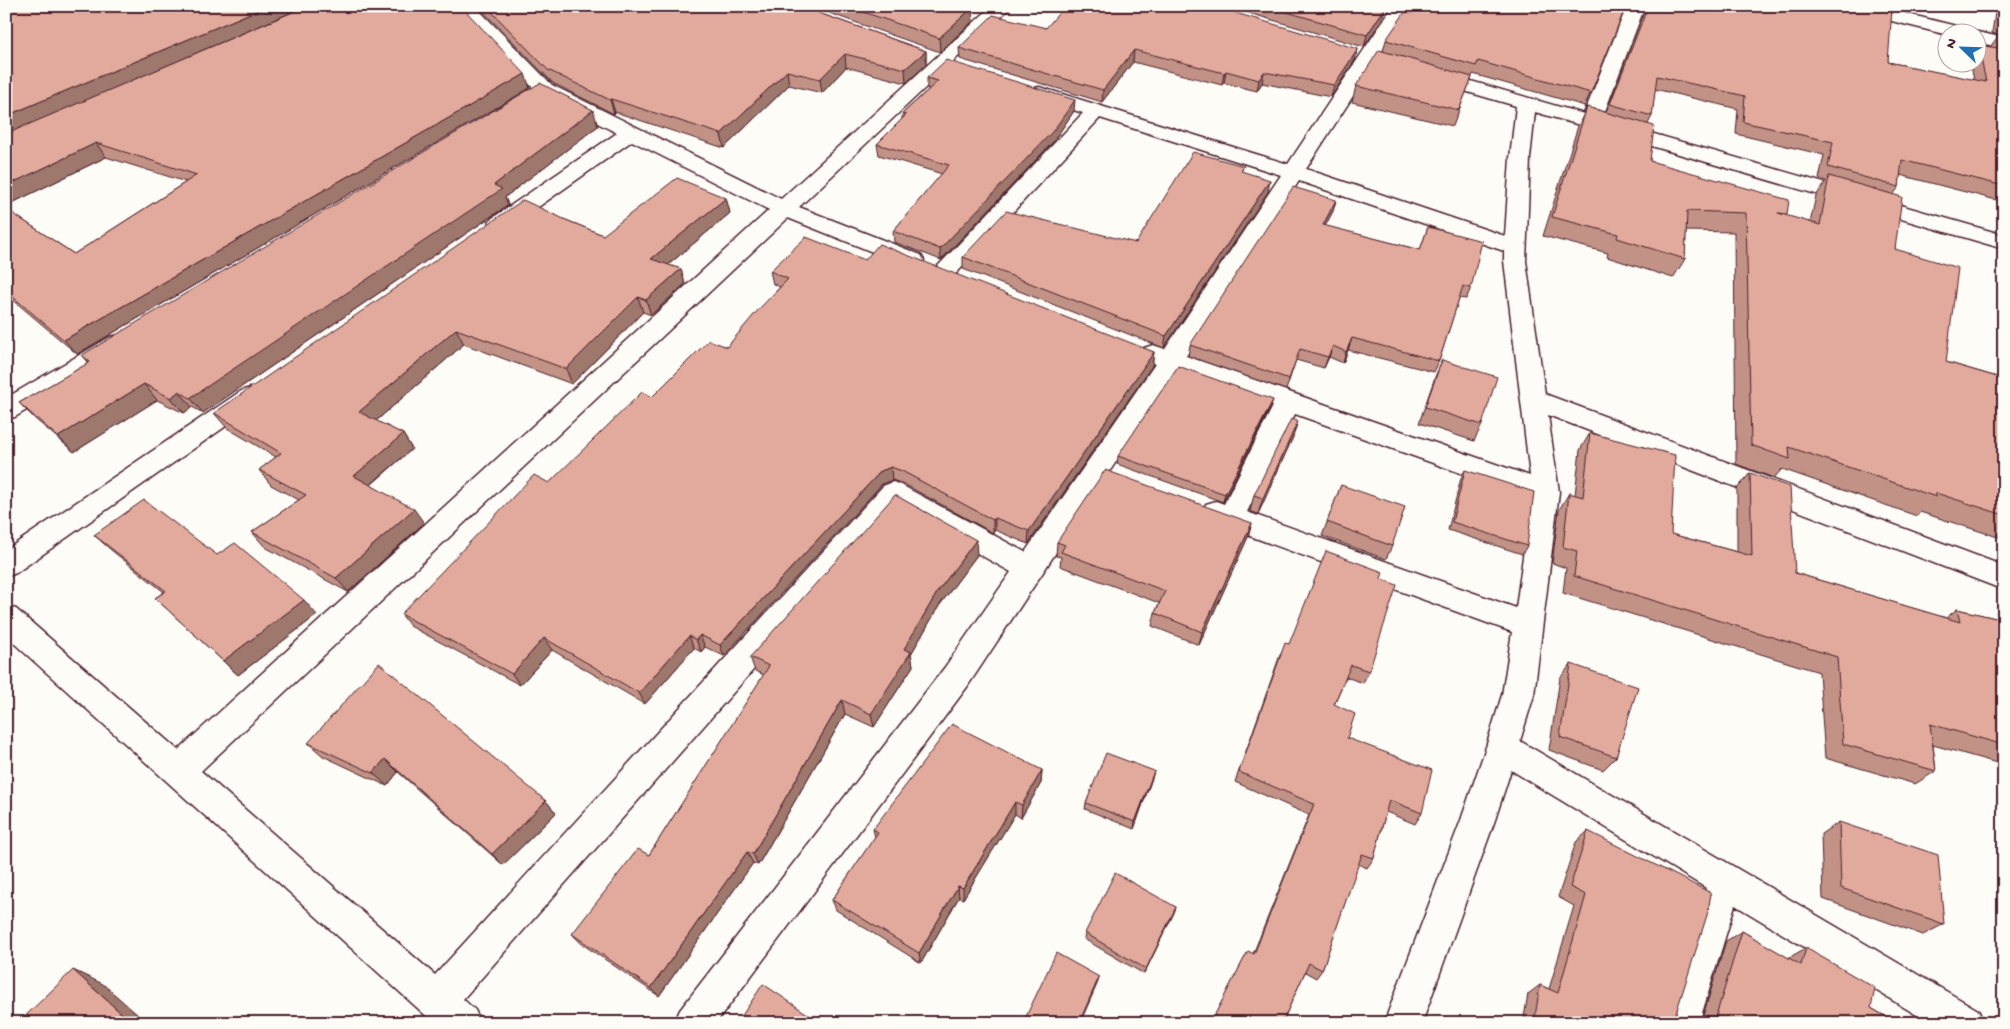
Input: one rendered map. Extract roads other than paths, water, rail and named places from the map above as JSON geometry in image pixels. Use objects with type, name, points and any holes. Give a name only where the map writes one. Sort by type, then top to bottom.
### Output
[{"type":"street","points":[[465,6],[537,94],[631,132],[784,209],[954,276],[1096,111]]},
{"type":"street","points":[[178,771],[1003,6]]},
{"type":"street","points":[[693,1023],[956,677],[1170,361],[1402,6]]},
{"type":"street","points":[[1591,121],[1636,6]]},
{"type":"street","points":[[1853,6],[1938,27]]},
{"type":"street","points":[[1988,40],[2004,44]]},
{"type":"street","points":[[1415,70],[2004,242]]},
{"type":"street","points":[[1024,88],[1294,172],[1516,247]]},
{"type":"street","points":[[1403,1023],[1478,820],[1502,747],[1518,695],[1528,625],[1545,492],[1515,260],[1520,158],[1526,103]]},
{"type":"street","points":[[477,239],[631,132]]},
{"type":"street","points":[[6,410],[135,334]]},
{"type":"street","points":[[1134,347],[1545,492]]},
{"type":"street","points":[[6,565],[266,385]]},
{"type":"street","points":[[1534,399],[2004,578]]},
{"type":"street","points":[[1231,518],[1288,402]]},
{"type":"street","points":[[1097,469],[1124,479]]},
{"type":"street","points":[[437,1000],[893,493],[1030,569]]},
{"type":"street","points":[[1196,505],[1528,625]]},
{"type":"street","points":[[6,618],[462,1023]]},
{"type":"street","points":[[1502,747],[1965,1023]]},
{"type":"street","points":[[1680,1023],[1726,880]]}]
